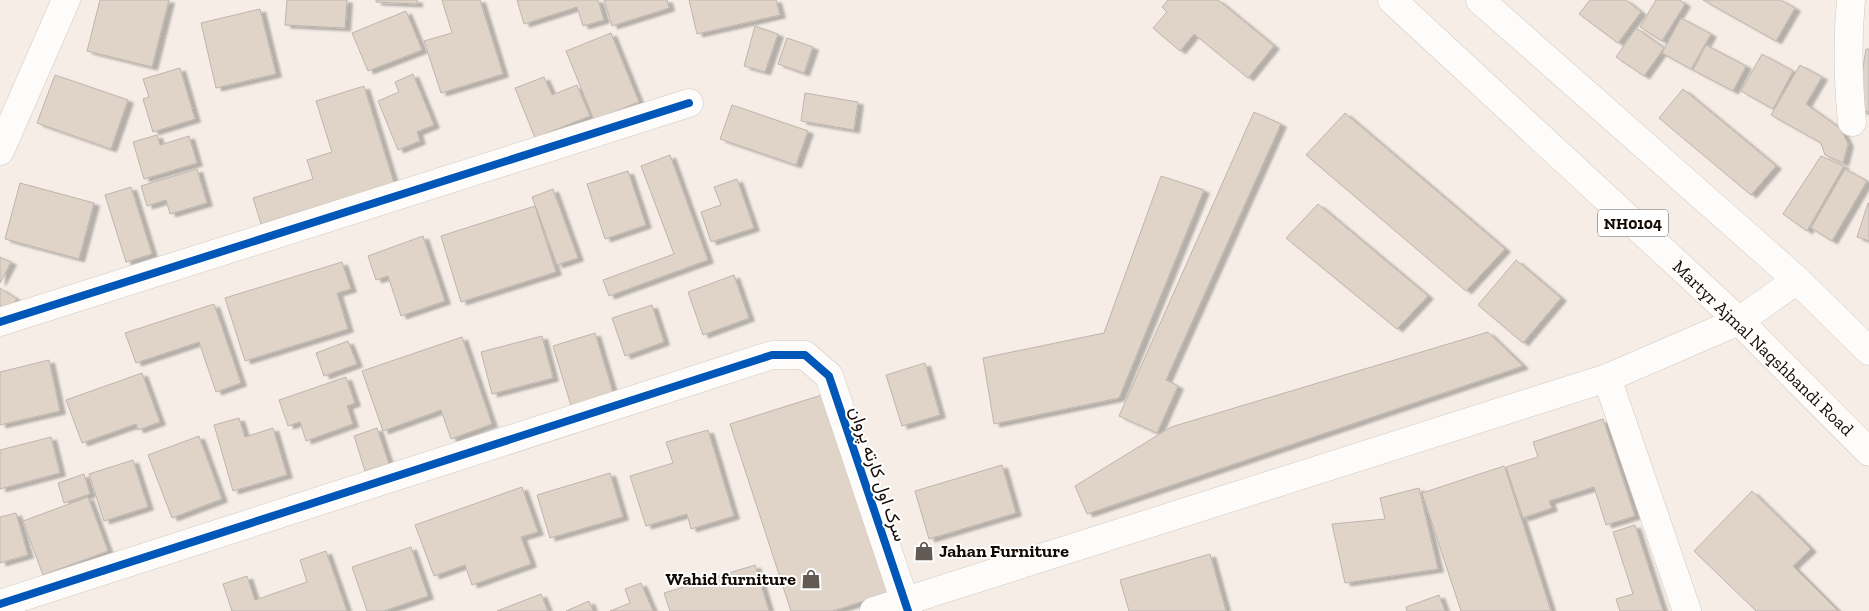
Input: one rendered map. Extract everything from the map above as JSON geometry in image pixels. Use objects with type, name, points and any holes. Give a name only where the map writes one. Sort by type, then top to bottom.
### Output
[{"type":"main road","points":[[0,151],[66,0]]},
{"type":"main road","name":"Martyr Ajmal Naqshbandi Road","points":[[1392,0],[1739,320],[1869,452]]},
{"type":"main road","points":[[1480,0],[1797,280],[1869,351]]},
{"type":"main road","points":[[1851,0],[1847,37],[1852,122]]},
{"type":"main road","points":[[0,322],[689,103]]},
{"type":"main road","points":[[874,611],[906,606],[1607,378],[1739,320],[1797,280]]},
{"type":"main road","name":"سرک اول کارته پروان","points":[[0,604],[772,355],[806,355],[829,376],[906,606]]},
{"type":"main road","points":[[1607,378],[1687,611]]},
{"type":"building","points":[[100,0],[169,0],[152,67],[87,51]]},
{"type":"building","points":[[287,0],[347,0],[345,28],[285,25]]},
{"type":"building","points":[[376,0],[417,0],[417,4],[376,2]]},
{"type":"building","points":[[442,0],[480,0],[503,74],[441,93],[424,41],[452,33]]},
{"type":"building","points":[[517,0],[598,0],[604,20],[583,26],[577,7],[524,24]]},
{"type":"building","points":[[604,0],[667,0],[669,8],[612,26]]},
{"type":"building","points":[[689,0],[776,0],[780,15],[697,34]]},
{"type":"building","points":[[1168,0],[1218,0],[1274,46],[1248,78],[1194,34],[1180,51],[1153,28],[1167,12],[1162,7]]},
{"type":"building","points":[[1590,0],[1626,0],[1641,12],[1618,43],[1579,14]]},
{"type":"building","points":[[1656,0],[1680,0],[1685,4],[1662,41],[1640,27]]},
{"type":"building","points":[[1703,0],[1781,0],[1795,8],[1776,41]]},
{"type":"building","points":[[260,9],[276,74],[216,88],[201,23]]},
{"type":"building","points":[[406,11],[422,50],[368,71],[352,33]]},
{"type":"building","points":[[1681,18],[1711,34],[1691,69],[1662,53]]},
{"type":"building","points":[[755,26],[778,34],[765,72],[744,66]]},
{"type":"building","points":[[1636,28],[1664,48],[1644,76],[1616,57]]},
{"type":"building","points":[[611,33],[639,102],[594,120],[566,51]]},
{"type":"building","points":[[787,38],[813,47],[804,73],[778,64]]},
{"type":"building","points":[[1706,45],[1746,66],[1733,91],[1693,70]]},
{"type":"building","points":[[1866,49],[1869,49],[1869,112],[1856,110]]},
{"type":"building","points":[[1762,54],[1793,71],[1773,109],[1741,91]]},
{"type":"building","points":[[1800,65],[1822,77],[1806,104],[1841,129],[1848,144],[1843,163],[1825,155],[1821,143],[1771,115]]},
{"type":"building","points":[[180,68],[195,119],[153,132],[143,99],[149,97],[143,79]]},
{"type":"building","points":[[413,74],[434,125],[417,132],[420,141],[398,150],[378,101],[399,92],[395,82]]},
{"type":"building","points":[[55,75],[128,100],[111,149],[37,123]]},
{"type":"building","points":[[544,77],[552,95],[577,85],[590,116],[535,138],[515,88]]},
{"type":"building","points":[[364,86],[394,183],[261,224],[253,198],[313,179],[307,160],[332,152],[316,101]]},
{"type":"building","points":[[1683,89],[1776,166],[1751,195],[1659,118]]},
{"type":"building","points":[[805,93],[858,102],[854,130],[801,121]]},
{"type":"building","points":[[732,105],[808,131],[796,165],[720,139]]},
{"type":"building","points":[[1254,112],[1281,124],[1166,380],[1178,386],[1157,433],[1119,416]]},
{"type":"building","points":[[1345,113],[1505,249],[1466,291],[1306,155]]},
{"type":"building","points":[[157,135],[160,145],[189,136],[197,163],[144,179],[133,142]]},
{"type":"building","points":[[670,155],[708,260],[609,296],[603,280],[674,254],[641,166]]},
{"type":"building","points":[[1821,156],[1844,166],[1807,231],[1783,214]]},
{"type":"building","points":[[197,169],[207,203],[170,214],[166,200],[147,206],[141,186]]},
{"type":"building","points":[[1845,169],[1867,181],[1832,241],[1811,228]]},
{"type":"building","points":[[628,171],[646,225],[605,239],[587,184]]},
{"type":"building","points":[[1161,176],[1204,190],[1119,398],[994,424],[983,358],[1104,333]]},
{"type":"building","points":[[737,179],[754,228],[711,242],[701,212],[721,205],[714,187]]},
{"type":"building","points":[[20,183],[94,203],[79,259],[5,239]]},
{"type":"building","points":[[131,187],[152,254],[126,262],[105,195]]},
{"type":"building","points":[[553,189],[578,258],[557,265],[532,197]]},
{"type":"building","points":[[1318,204],[1428,296],[1397,329],[1286,238]]},
{"type":"building","points":[[1869,204],[1869,241],[1857,237]]},
{"type":"building","points":[[535,206],[556,272],[461,302],[441,236]]},
{"type":"building","points":[[423,236],[445,301],[401,316],[388,276],[376,280],[368,256]]},
{"type":"building","points":[[0,257],[11,262],[0,283]]},
{"type":"building","points":[[1516,260],[1561,298],[1523,343],[1478,305]]},
{"type":"building","points":[[342,262],[351,289],[337,293],[348,329],[245,361],[225,298]]},
{"type":"building","points":[[734,275],[749,318],[703,335],[688,292]]},
{"type":"building","points":[[0,288],[17,299],[8,309],[0,309]]},
{"type":"building","points":[[214,304],[241,383],[216,392],[199,342],[136,363],[125,333]]},
{"type":"building","points":[[652,305],[664,342],[625,356],[612,318]]},
{"type":"building","points":[[1488,332],[1523,366],[1087,514],[1075,486],[1171,427]]},
{"type":"building","points":[[595,333],[614,396],[572,409],[553,346]]},
{"type":"building","points":[[542,336],[553,378],[492,394],[481,352]]},
{"type":"building","points":[[462,337],[492,424],[451,439],[441,410],[383,431],[362,371]]},
{"type":"building","points":[[348,341],[357,364],[324,376],[316,353]]},
{"type":"building","points":[[49,360],[60,411],[0,425],[0,372]]},
{"type":"building","points":[[925,363],[940,415],[902,426],[886,375]]},
{"type":"building","points":[[142,373],[160,422],[138,430],[136,424],[82,443],[66,400]]},
{"type":"building","points":[[346,377],[355,403],[347,406],[353,424],[306,441],[300,422],[288,426],[279,400]]},
{"type":"building","points":[[825,394],[889,593],[833,611],[791,611],[730,424]]},
{"type":"building","points":[[239,418],[245,437],[273,428],[287,475],[233,491],[214,425]]},
{"type":"building","points":[[1603,419],[1635,516],[1606,525],[1594,487],[1549,501],[1552,508],[1523,518],[1506,467],[1538,457],[1533,442]]},
{"type":"building","points":[[377,428],[389,464],[365,471],[354,436]]},
{"type":"building","points":[[708,430],[734,516],[691,529],[687,514],[646,526],[630,476],[673,463],[666,442]]},
{"type":"building","points":[[199,436],[222,499],[172,518],[148,455]]},
{"type":"building","points":[[51,437],[60,473],[0,489],[0,450]]},
{"type":"building","points":[[133,460],[148,507],[104,521],[89,474]]},
{"type":"building","points":[[1002,465],[1016,513],[929,539],[915,491]]},
{"type":"building","points":[[1504,466],[1551,611],[1461,611],[1422,493]]},
{"type":"building","points":[[610,473],[623,517],[550,538],[537,495]]},
{"type":"building","points":[[84,474],[90,494],[64,503],[58,483]]},
{"type":"building","points":[[522,487],[538,532],[521,537],[531,564],[472,585],[465,565],[434,576],[415,525]]},
{"type":"building","points":[[1419,488],[1438,569],[1345,583],[1332,524],[1385,519],[1380,498]]},
{"type":"building","points":[[1752,491],[1811,549],[1793,566],[1838,611],[1756,611],[1694,551]]},
{"type":"building","points":[[88,497],[108,551],[43,575],[23,521]]},
{"type":"building","points":[[16,513],[28,555],[0,563],[0,517]]},
{"type":"building","points":[[1635,525],[1663,611],[1620,611],[1616,599],[1633,594],[1613,532]]},
{"type":"building","points":[[411,547],[428,596],[384,611],[367,611],[352,567]]},
{"type":"building","points":[[326,551],[347,611],[232,611],[223,584],[247,576],[255,600],[307,582],[300,560]]},
{"type":"building","points":[[1210,554],[1226,611],[1129,611],[1120,580]]},
{"type":"building","points":[[755,565],[769,611],[670,611],[664,593]]},
{"type":"building","points":[[641,583],[653,611],[610,611],[630,603],[625,589]]},
{"type":"building","points":[[541,594],[548,611],[497,611]]},
{"type":"building","points":[[1439,595],[1445,611],[1407,611],[1406,607]]},
{"type":"building","points":[[589,601],[593,611],[566,611]]},
{"type":"cycle path","points":[[0,322],[689,103]]},
{"type":"cycle path","points":[[0,604],[772,355],[805,355],[829,376],[908,611]]},
{"type":"place","name":"Jahan Furniture","points":[[924,551]]},
{"type":"place","name":"Wahid furniture","points":[[811,579]]}]
